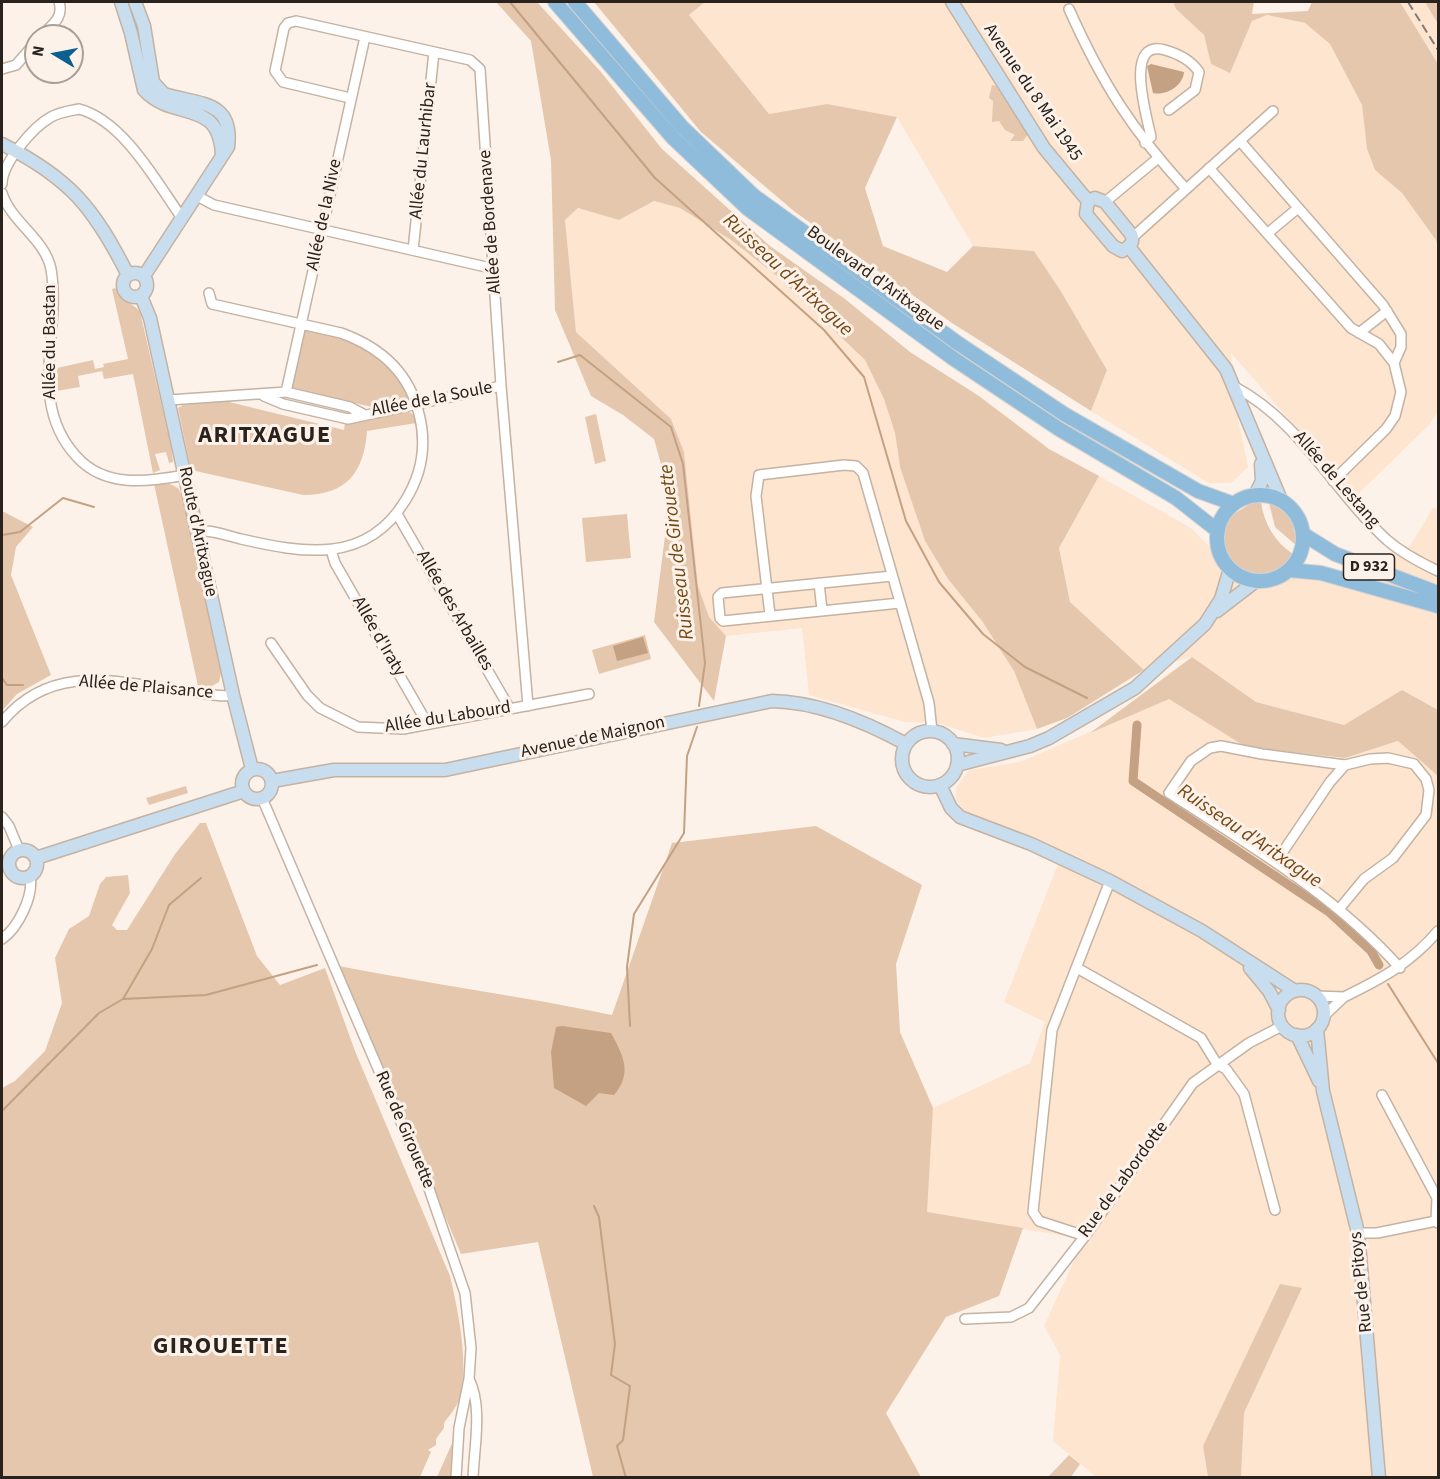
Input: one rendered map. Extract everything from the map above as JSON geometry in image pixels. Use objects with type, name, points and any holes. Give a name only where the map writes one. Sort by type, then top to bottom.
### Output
[{"type":"main road","name":"Boulevard d'Aritxague","points":[[555,2],[673,138],[747,207],[954,359],[1059,429],[1176,498],[1218,531]]},
{"type":"main road","name":"Boulevard d'Aritxague","points":[[575,2],[682,127],[754,196],[959,344],[1064,414],[1179,481],[1198,491],[1234,504]]},
{"type":"main road","points":[[1255,495],[1281,500],[1292,508],[1300,520],[1304,534],[1301,552],[1289,570],[1274,579],[1256,581],[1246,579],[1230,569],[1219,549],[1218,531],[1221,520],[1234,504],[1255,495]]},
{"type":"main road","name":"D 932","points":[[1304,534],[1335,554],[1438,593]]},
{"type":"main road","name":"D 932","points":[[1289,570],[1311,571],[1362,583],[1438,606]]},
{"type":"street","points":[[54,24],[60,14],[59,2]]},
{"type":"street","points":[[121,2],[131,33],[144,90],[162,104],[196,113],[211,121],[219,131],[222,157]]},
{"type":"street","points":[[135,2],[144,26],[153,82],[164,94],[215,108],[224,114],[230,135],[228,147],[222,157],[144,276]]},
{"type":"street","name":"Avenue du 8 Mai 1945","points":[[952,2],[1044,148],[1088,201]]},
{"type":"street","points":[[1069,9],[1109,90],[1157,159],[1186,189]]},
{"type":"street","name":"Allée de Bordenave","points":[[350,98],[283,82],[277,77],[275,71],[284,28],[288,23],[296,21],[470,60],[480,69],[501,386],[528,706]]},
{"type":"street","name":"Allée de la Nive","points":[[286,392],[365,37]]},
{"type":"street","points":[[1145,143],[1151,137],[1139,70],[1144,55],[1158,48],[1192,62],[1199,72],[1195,90],[1169,110]]},
{"type":"street","name":"Allée du Laurhibar","points":[[413,250],[434,52]]},
{"type":"street","points":[[2,69],[16,65],[24,56]]},
{"type":"street","points":[[2,184],[4,167],[48,118],[69,111],[87,111],[105,122],[143,159],[182,218]]},
{"type":"street","points":[[1273,111],[1186,189],[1131,242],[1122,251],[1113,246],[1086,214],[1088,201],[1095,198],[1105,202],[1131,242],[1215,354],[1235,387],[1281,500]]},
{"type":"street","points":[[1240,141],[1387,311],[1401,334],[1401,347],[1394,363]]},
{"type":"street","points":[[2,144],[45,166],[74,193],[105,233],[128,275]]},
{"type":"street","points":[[1105,202],[1157,159]]},
{"type":"street","points":[[1209,168],[1351,328],[1379,344],[1394,363],[1401,392],[1395,416],[1386,429],[1333,481]]},
{"type":"street","name":"Allée du Bastan","points":[[2,193],[6,207],[42,249],[51,271],[50,392],[51,413],[57,429],[80,461],[112,478],[139,481],[184,475]]},
{"type":"street","points":[[198,196],[214,205],[495,269]]},
{"type":"street","points":[[1268,233],[1298,208]]},
{"type":"street","points":[[134,273],[144,276],[148,286],[141,296],[132,297],[125,292],[124,281],[128,275],[134,273]]},
{"type":"street","points":[[196,531],[291,550],[331,550],[361,541],[398,514],[415,484],[422,461],[422,428],[417,404],[408,383],[387,357],[358,339],[212,304],[209,293]]},
{"type":"street","name":"Route d'Aritxague","points":[[141,296],[150,318],[233,695],[252,770]]},
{"type":"street","points":[[1359,333],[1387,311]]},
{"type":"street","name":"Allée de la Soule","points":[[264,396],[283,404],[348,419],[501,386]]},
{"type":"street","name":"Allée de Lestang","points":[[1235,387],[1261,400],[1299,436],[1333,481],[1388,540],[1438,571]]},
{"type":"street","name":"Allée de la Soule","points":[[169,400],[264,396],[286,392],[350,407],[363,414]]},
{"type":"street","points":[[1250,423],[1262,469],[1262,481],[1255,495]]},
{"type":"street","points":[[770,615],[756,483],[759,475],[856,466],[863,473],[928,703],[932,731]]},
{"type":"street","name":"Allée des Arbailles","points":[[398,514],[510,709]]},
{"type":"street","name":"Allée d'Iraty","points":[[331,550],[335,563],[427,723]]},
{"type":"street","points":[[1212,616],[1221,599],[1230,569]]},
{"type":"street","points":[[892,576],[722,593],[718,597],[720,618],[723,621],[900,603]]},
{"type":"street","points":[[957,765],[1049,738],[1135,687],[1171,657],[1212,616],[1256,581]]},
{"type":"street","points":[[819,583],[822,610]]},
{"type":"street","name":"Allée du Labourd","points":[[272,643],[308,695],[320,708],[358,727],[403,729],[589,694]]},
{"type":"street","name":"Allée de Plaisance","points":[[2,722],[26,697],[44,688],[82,680],[233,695]]},
{"type":"street","name":"Avenue de Maignon","points":[[272,781],[334,771],[445,770],[772,701],[801,703],[859,721],[906,744]]},
{"type":"street","points":[[953,744],[957,765],[951,777],[940,785],[923,786],[908,776],[902,759],[906,744],[917,734],[932,731],[940,733],[953,744],[1012,750]]},
{"type":"street","points":[[1340,908],[1364,879],[1393,858],[1426,815],[1430,790],[1426,778],[1414,764],[1388,758],[1370,759],[1346,765],[1221,746],[1210,748],[1191,761],[1170,793],[1276,862],[1340,908],[1400,968]]},
{"type":"street","points":[[1276,862],[1330,782],[1346,765]]},
{"type":"street","points":[[252,770],[262,770],[272,781],[269,793],[262,798],[250,797],[244,791],[243,779],[252,770]]},
{"type":"street","points":[[940,785],[951,808],[960,817],[1031,843],[1110,881],[1202,931],[1243,960],[1295,991],[1306,991],[1317,996],[1344,997]]},
{"type":"street","points":[[36,858],[244,791]]},
{"type":"street","name":"Rue de Girouette","points":[[262,798],[427,1183],[455,1259],[465,1293],[471,1348],[469,1379],[473,1388],[476,1409],[473,1478]]},
{"type":"street","points":[[2,817],[12,832],[19,850]]},
{"type":"street","points":[[2,939],[9,934],[28,898],[30,876],[36,870],[36,858],[29,851],[19,850],[10,858],[6,871],[17,877],[30,876]]},
{"type":"street","points":[[1085,1236],[1039,1221],[1033,1212],[1052,1030],[1110,881]]},
{"type":"street","points":[[1297,1035],[1311,1034],[1317,1029],[1324,1016],[1344,997],[1400,968],[1422,951],[1438,932]]},
{"type":"street","points":[[1243,960],[1269,991],[1279,1010],[1282,1026],[1297,1035],[1323,1091]]},
{"type":"street","points":[[1077,968],[1201,1038],[1217,1064],[1226,1069],[1244,1094],[1275,1210]]},
{"type":"street","points":[[1279,1010],[1284,998],[1295,991]]},
{"type":"street","points":[[1317,996],[1324,1016]]},
{"type":"street","name":"Rue de Labordotte","points":[[965,1319],[1011,1317],[1029,1308],[1085,1236],[1193,1083],[1260,1036],[1282,1026]]},
{"type":"street","points":[[1317,1029],[1323,1091]]},
{"type":"street","name":"Rue de Pitoys","points":[[1323,1091],[1358,1233],[1379,1478]]},
{"type":"street","points":[[1358,1233],[1377,1233],[1437,1222],[1437,1198],[1382,1095]]},
{"type":"street","points":[[456,1478],[459,1428],[469,1379]]},
{"type":"shaded area","points":[[496,2],[537,2],[601,72],[662,149],[770,246],[845,299],[910,352],[979,396],[1049,449],[1099,476],[1059,548],[1070,602],[1144,670],[1067,718],[1037,729],[1014,671],[982,621],[948,579],[925,541],[900,467],[895,433],[884,399],[865,360],[777,276],[731,240],[680,208],[654,201],[619,220],[578,208],[565,220],[576,332],[671,419],[684,452],[698,586],[709,617],[726,636],[714,701],[654,622],[667,520],[664,475],[654,439],[623,415],[591,396],[555,310],[551,160],[531,41]]},
{"type":"shaded area","points":[[594,2],[705,2],[689,15],[769,114],[827,104],[897,117],[865,188],[883,246],[947,272],[973,246],[1034,251],[1107,370],[1091,411],[952,323],[795,212],[701,132]]},
{"type":"shaded area","points":[[705,2],[1173,2],[1176,9],[1204,35],[1211,64],[1252,21],[1267,15],[1305,23],[1330,44],[1362,105],[1367,149],[1375,170],[1402,193],[1437,240],[1438,411],[1429,425],[1356,496],[1231,353],[1232,390],[1248,467],[1231,483],[1209,483],[1091,411],[1107,370],[1034,251],[973,246],[897,117],[827,104],[769,114],[689,15]]},
{"type":"shaded area","points":[[1173,2],[1254,2],[1252,14],[1308,11],[1312,2],[1400,2],[1438,64],[1438,247],[1436,240],[1402,193],[1375,170],[1367,149],[1362,105],[1330,44],[1305,23],[1267,15],[1252,21],[1230,73],[1211,64],[1204,35],[1176,9]]},
{"type":"shaded area","points":[[1400,2],[1425,2],[1431,10],[1438,24],[1438,64]]},
{"type":"shaded area","points":[[1425,2],[1438,2],[1438,24]]},
{"type":"shaded area","points":[[1151,64],[1184,72],[1181,82],[1173,89],[1163,93],[1153,93],[1147,66]]},
{"type":"shaded area","points":[[992,85],[996,86],[1028,134],[1023,141],[1010,141],[1015,135],[1005,130],[999,121],[992,122],[993,101],[989,98]]},
{"type":"shaded area","points":[[654,201],[680,208],[731,240],[777,276],[865,360],[884,399],[895,433],[900,467],[925,541],[948,579],[982,621],[1014,671],[1037,729],[984,738],[937,723],[905,722],[809,695],[802,628],[726,636],[709,617],[698,586],[684,452],[671,419],[576,332],[565,220],[578,208],[619,220]]},
{"type":"shaded area","points":[[115,288],[140,312],[171,446],[173,462],[169,463],[166,452],[155,454],[160,470],[153,473],[133,374],[104,379],[102,371],[78,376],[80,387],[56,391],[57,368],[93,360],[95,369],[104,367],[103,364],[128,359],[112,289]]},
{"type":"shaded area","points":[[307,329],[338,337],[367,350],[392,369],[409,397],[406,400],[372,407],[293,389],[291,385],[302,332]]},
{"type":"shaded area","points":[[225,401],[344,430],[345,423],[408,411],[414,415],[416,423],[367,431],[362,458],[357,469],[342,486],[318,494],[303,495],[191,470],[178,408],[183,405]]},
{"type":"shaded area","points":[[596,414],[606,461],[595,464],[585,417]]},
{"type":"shaded area","points":[[1099,476],[1191,528],[1240,577],[1326,575],[1410,546],[1433,508],[1438,508],[1438,710],[1402,690],[1344,725],[1256,702],[1192,657],[1144,670],[1070,602],[1059,548]]},
{"type":"shaded area","points":[[168,483],[178,488],[182,495],[221,673],[219,682],[210,687],[198,686],[154,484]]},
{"type":"shaded area","points":[[1251,502],[1261,502],[1271,532],[1293,554],[1279,569],[1264,576],[1249,574],[1237,567],[1227,556],[1222,543],[1222,530],[1228,518]]},
{"type":"shaded area","points":[[1269,503],[1282,510],[1291,519],[1296,531],[1297,546],[1275,527]]},
{"type":"shaded area","points":[[2,511],[33,527],[16,547],[11,575],[51,675],[17,694],[2,711]]},
{"type":"shaded area","points":[[627,514],[631,558],[586,562],[582,518]]},
{"type":"shaded area","points":[[645,635],[651,659],[599,674],[592,650]]},
{"type":"shaded area","points":[[643,637],[648,653],[617,661],[613,646]]},
{"type":"shaded area","points":[[1192,657],[1256,702],[1344,725],[1402,690],[1438,710],[1438,776],[1398,741],[1345,758],[1246,747],[1169,699],[1090,733]]},
{"type":"shaded area","points":[[1169,698],[1246,747],[1345,758],[1398,741],[1438,776],[1438,1477],[1241,1477],[1244,1413],[1302,1288],[1203,1446],[1208,1477],[1096,1477],[1053,1441],[1060,1355],[1044,1326],[1084,1239],[926,1213],[933,1108],[1030,1063],[1045,1022],[1004,1002],[1058,864],[964,811],[956,800],[956,788],[969,770],[1020,762]]},
{"type":"shaded area","points":[[186,786],[188,793],[149,805],[146,798]]},
{"type":"shaded area","points":[[200,823],[206,823],[257,956],[280,985],[325,968],[355,1051],[450,1276],[462,1338],[462,1386],[458,1403],[444,1423],[444,1428],[436,1439],[436,1445],[428,1450],[431,1452],[420,1477],[2,1477],[2,1088],[15,1081],[45,1051],[62,1003],[55,958],[69,929],[89,916],[100,884],[106,877],[128,875],[130,893],[112,925],[117,930],[127,930],[175,854]]},
{"type":"shaded area","points":[[816,826],[922,885],[896,964],[900,1032],[933,1108],[927,1212],[1023,1228],[999,1296],[946,1317],[886,1413],[921,1477],[593,1477],[538,1242],[461,1254],[339,966],[612,1015],[672,843]]},
{"type":"shaded area","points":[[556,1027],[611,1033],[622,1056],[625,1072],[620,1087],[614,1095],[599,1093],[586,1106],[554,1088],[551,1052]]},
{"type":"shaded area","points":[[1280,1284],[1302,1288],[1244,1413],[1241,1477],[1208,1477],[1203,1446]]},
{"type":"shaded area","points":[[454,1439],[452,1477],[437,1477]]},
{"type":"shaded area","points":[[1069,1455],[1080,1464],[1071,1477],[1048,1477]]},
{"type":"waterway","name":"Ruisseau d'Aritxague","points":[[510,2],[655,178],[824,330],[864,377],[906,521],[939,582],[983,634],[1025,667],[1087,698]]},
{"type":"waterway","name":"Ruisseau de Girouette","points":[[558,362],[580,355],[671,427],[683,464],[705,663],[699,706]]},
{"type":"waterway","points":[[2,535],[20,532],[63,498],[94,507]]},
{"type":"waterway","points":[[2,678],[7,685],[23,685]]},
{"type":"waterway","name":"Ruisseau d'Aritxague","points":[[1137,725],[1133,781],[1329,912],[1371,951],[1379,965]]},
{"type":"waterway","name":"Ruisseau de Girouette","points":[[630,1026],[627,967],[634,914],[684,833],[687,756],[697,727]]},
{"type":"waterway","points":[[2,1111],[99,1013],[123,999],[152,949],[169,905],[201,878]]},
{"type":"waterway","points":[[123,999],[206,995],[317,965]]},
{"type":"waterway","name":"Ruisseau d'Aritxague","points":[[1388,984],[1438,1063]]},
{"type":"waterway","name":"Ruisseau de Girouette","points":[[594,1206],[599,1217],[615,1344],[611,1375],[630,1386],[623,1440],[617,1446],[626,1478]]},
{"type":"railway","points":[[1408,2],[1438,50]]},
{"type":"district","name":"ARITXAGUE","points":[[265,437]]},
{"type":"district","name":"GIROUETTE","points":[[221,1348]]}]
